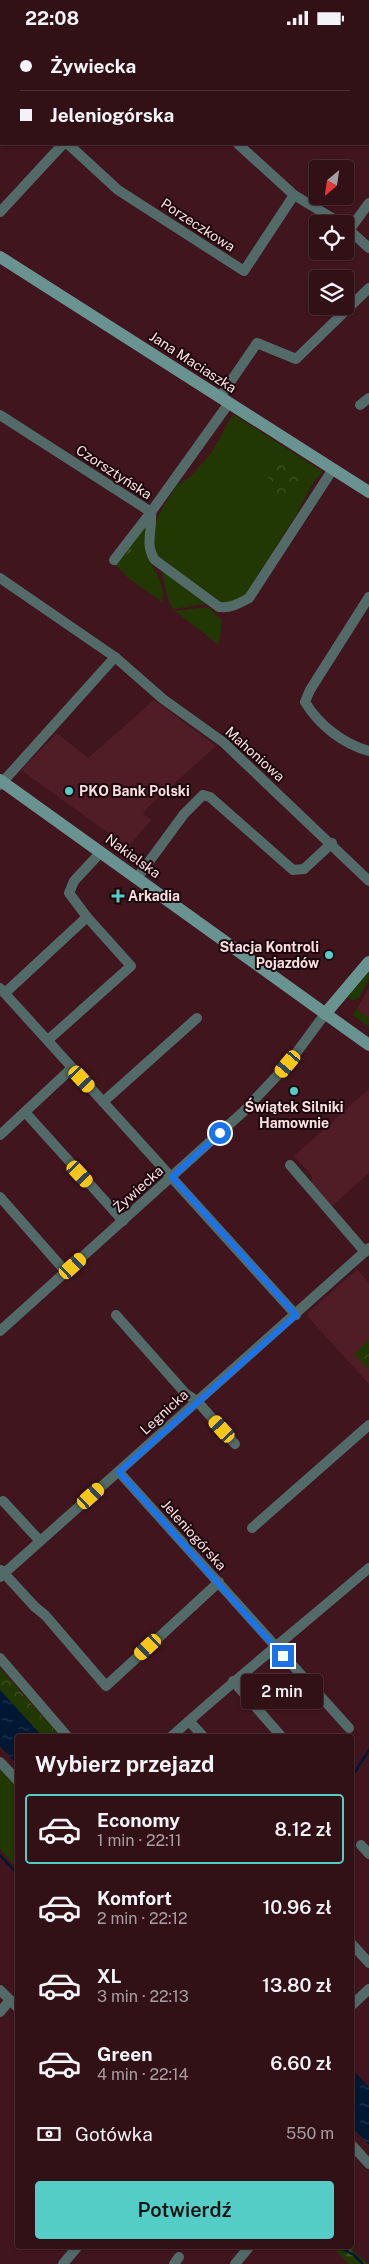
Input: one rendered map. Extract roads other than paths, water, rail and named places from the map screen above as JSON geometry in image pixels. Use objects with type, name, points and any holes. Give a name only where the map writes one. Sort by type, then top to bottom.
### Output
[{"type":"street","points":[[0,212],[62,145]]},
{"type":"street","name":"Porzeczkowa","points":[[69,145],[118,190],[244,271],[294,195]]},
{"type":"street","points":[[239,145],[294,195],[327,215]]},
{"type":"street","points":[[354,217],[369,203]]},
{"type":"street","points":[[354,234],[369,248]]},
{"type":"street","name":"Jana Maciaszka","points":[[0,257],[369,492]]},
{"type":"street","name":"Czorsztyńska","points":[[0,415],[151,512],[225,400],[257,343],[296,359],[369,288]]},
{"type":"street","points":[[360,405],[369,398]]},
{"type":"street","points":[[151,512],[152,523],[148,544],[155,560],[218,607],[228,607],[249,598],[332,469]]},
{"type":"street","points":[[114,560],[151,512]]},
{"type":"street","name":"Mahoniowa","points":[[0,579],[114,657],[163,699],[223,742],[332,843],[369,881]]},
{"type":"street","points":[[369,597],[310,690],[305,702],[314,718],[339,737],[369,751]]},
{"type":"street","points":[[1,782],[24,760],[114,657]]},
{"type":"street","name":"Nakielska","points":[[1,782],[369,1045]]},
{"type":"street","points":[[137,878],[184,814],[203,795],[210,797],[292,870],[304,869],[332,843]]},
{"type":"street","points":[[48,1041],[131,966],[87,917],[72,897],[70,887],[101,852]]},
{"type":"street","points":[[87,917],[2,991],[296,1315]]},
{"type":"street","points":[[325,1014],[369,962]]},
{"type":"street","name":"Żywiecka","points":[[0,1330],[263,1093],[325,1014]]},
{"type":"street","points":[[103,1102],[197,1018]]},
{"type":"street","points":[[0,1135],[72,1068]]},
{"type":"street","points":[[26,1112],[123,1221]]},
{"type":"street","points":[[290,1165],[367,1250]]},
{"type":"street","points":[[0,1197],[66,1272]]},
{"type":"street","name":"Legnicka","points":[[1,1573],[119,1472],[367,1250]]},
{"type":"street","points":[[116,1315],[186,1394],[197,1401],[235,1444]]},
{"type":"street","points":[[252,1528],[369,1425]]},
{"type":"street","name":"Jeleniogórska","points":[[119,1472],[349,1728]]},
{"type":"street","points":[[3,1501],[40,1541]]},
{"type":"street","points":[[174,1734],[233,1681],[276,1648],[369,1567]]},
{"type":"street","points":[[1,1573],[45,1615],[106,1685],[219,1582]]},
{"type":"street","points":[[0,1658],[66,1734]]},
{"type":"street","points":[[233,1681],[279,1734]]},
{"type":"street","points":[[189,1721],[201,1734]]},
{"type":"street","points":[[0,1762],[15,1778]]},
{"type":"street","points":[[361,1845],[369,1854]]},
{"type":"street","points":[[354,1946],[369,1963]]},
{"type":"street","points":[[354,2003],[369,1989]]},
{"type":"street","points":[[0,1990],[14,2004],[0,2012]]},
{"type":"street","points":[[354,2147],[369,2164]]},
{"type":"street","points":[[63,2264],[76,2249]]},
{"type":"street","points":[[235,2264],[244,2249]]},
{"type":"water","points":[[0,1690],[40,1734],[15,1734],[15,1763],[0,1746]]},
{"type":"water","points":[[354,2071],[369,2087],[369,2145],[354,2129]]},
{"type":"waterway","points":[[354,1773],[369,1750]]},
{"type":"waterway","points":[[0,1855],[15,1872]]},
{"type":"waterway","points":[[343,2249],[354,2255],[363,2264]]},
{"type":"place","name":"PKO Bank Polski","points":[[69,791]]},
{"type":"place","name":"Arkadia","points":[[118,896]]},
{"type":"place","name":"Stacja Kontroli Pojazdów","points":[[329,955]]},
{"type":"place","name":"Świątek Silniki Hamownie","points":[[294,1091]]}]
